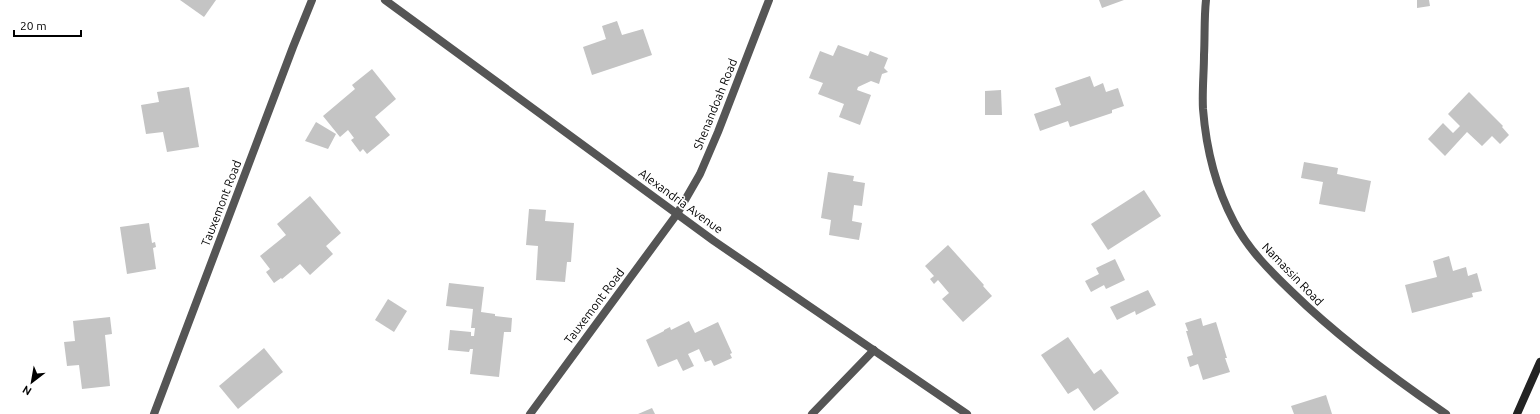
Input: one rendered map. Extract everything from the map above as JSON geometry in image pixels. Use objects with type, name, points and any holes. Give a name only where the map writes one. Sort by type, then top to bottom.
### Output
[{"type":"main road","points":[[1517,414],[1540,362]]},
{"type":"street","name":"Tauxemont Road","points":[[154,414],[292,47],[312,0]]},
{"type":"street","name":"Alexandria Avenue","points":[[385,0],[714,241],[874,350],[962,413]]},
{"type":"street","name":"Shenandoah Road","points":[[677,214],[700,174],[770,0]]},
{"type":"street","name":"Namassin Road","points":[[1206,0],[1203,108],[1206,134],[1214,172],[1224,201],[1234,223],[1268,269],[1310,310],[1373,362],[1446,414]]},
{"type":"street","name":"Tauxemont Road","points":[[530,414],[677,214]]},
{"type":"street","points":[[812,414],[874,350]]},
{"type":"building","points":[[180,0],[216,0],[204,17]]},
{"type":"building","points":[[1099,0],[1124,0],[1102,8]]},
{"type":"building","points":[[1417,0],[1429,0],[1430,6],[1417,8]]},
{"type":"building","points":[[617,21],[622,35],[643,29],[652,55],[592,75],[583,47],[606,39],[602,26]]},
{"type":"building","points":[[838,45],[868,56],[870,51],[888,58],[884,68],[888,72],[882,74],[879,84],[871,81],[858,87],[857,90],[871,95],[860,125],[839,117],[844,104],[818,94],[823,83],[809,78],[820,51],[833,56]]},
{"type":"building","points":[[372,69],[396,99],[375,117],[390,135],[367,154],[363,149],[360,152],[351,140],[354,138],[348,130],[340,137],[323,116],[355,89],[352,85]]},
{"type":"building","points":[[1090,76],[1094,87],[1103,83],[1106,92],[1118,88],[1124,106],[1112,110],[1112,113],[1070,127],[1068,121],[1040,131],[1034,114],[1061,105],[1055,88]]},
{"type":"building","points":[[189,87],[199,147],[167,152],[163,132],[146,134],[141,105],[159,102],[157,92]]},
{"type":"building","points":[[1001,90],[1002,115],[985,115],[985,91]]},
{"type":"building","points":[[1469,92],[1503,126],[1502,127],[1509,135],[1500,144],[1492,136],[1482,146],[1467,132],[1445,156],[1428,139],[1443,123],[1453,133],[1460,126],[1448,114]]},
{"type":"building","points":[[316,122],[336,134],[328,149],[305,141]]},
{"type":"building","points":[[1304,162],[1338,168],[1337,174],[1371,181],[1365,212],[1319,204],[1323,182],[1301,178]]},
{"type":"building","points":[[828,172],[854,176],[853,181],[865,183],[862,206],[854,205],[852,221],[862,223],[859,240],[829,235],[831,220],[821,218]]},
{"type":"building","points":[[1144,190],[1161,216],[1108,250],[1091,224]]},
{"type":"building","points":[[310,196],[341,233],[326,246],[333,254],[310,275],[300,264],[282,279],[281,278],[274,283],[266,272],[270,269],[260,256],[286,235],[277,224]]},
{"type":"building","points":[[529,209],[546,210],[545,221],[574,223],[571,262],[567,262],[565,282],[536,280],[538,246],[526,245]]},
{"type":"building","points":[[149,223],[152,243],[155,242],[156,247],[153,248],[156,269],[127,274],[120,227]]},
{"type":"building","points":[[948,245],[992,296],[963,322],[942,299],[949,293],[938,280],[934,284],[930,279],[934,276],[925,266]]},
{"type":"building","points":[[1449,256],[1453,271],[1466,267],[1468,276],[1477,273],[1482,291],[1472,293],[1473,297],[1412,313],[1405,285],[1437,277],[1433,261]]},
{"type":"building","points":[[1115,259],[1125,280],[1106,289],[1104,285],[1091,292],[1085,281],[1099,274],[1096,268]]},
{"type":"building","points":[[449,283],[484,287],[481,312],[495,314],[495,316],[512,318],[511,332],[504,332],[499,377],[470,374],[473,349],[470,349],[469,352],[448,350],[450,330],[471,332],[471,336],[474,336],[475,328],[471,328],[473,309],[446,306]]},
{"type":"building","points":[[1148,290],[1156,305],[1136,315],[1135,311],[1117,320],[1110,307]]},
{"type":"building","points":[[388,299],[407,311],[394,332],[375,320]]},
{"type":"building","points":[[110,317],[112,334],[105,335],[110,386],[82,389],[79,365],[67,366],[64,342],[75,341],[73,321]]},
{"type":"building","points":[[1201,318],[1203,326],[1216,322],[1230,372],[1203,380],[1198,364],[1190,367],[1187,357],[1193,355],[1185,323]]},
{"type":"building","points":[[689,321],[695,333],[718,322],[732,353],[730,354],[732,358],[714,366],[711,360],[705,362],[699,349],[688,354],[694,366],[683,371],[677,359],[658,367],[646,340],[670,327],[671,330]]},
{"type":"building","points":[[1068,337],[1094,374],[1101,369],[1119,393],[1094,411],[1078,388],[1068,394],[1041,355]]},
{"type":"building","points":[[264,348],[283,372],[238,409],[219,386]]},
{"type":"building","points":[[1326,395],[1332,414],[1294,414],[1291,406]]},
{"type":"building","points":[[652,408],[655,414],[638,414]]}]
